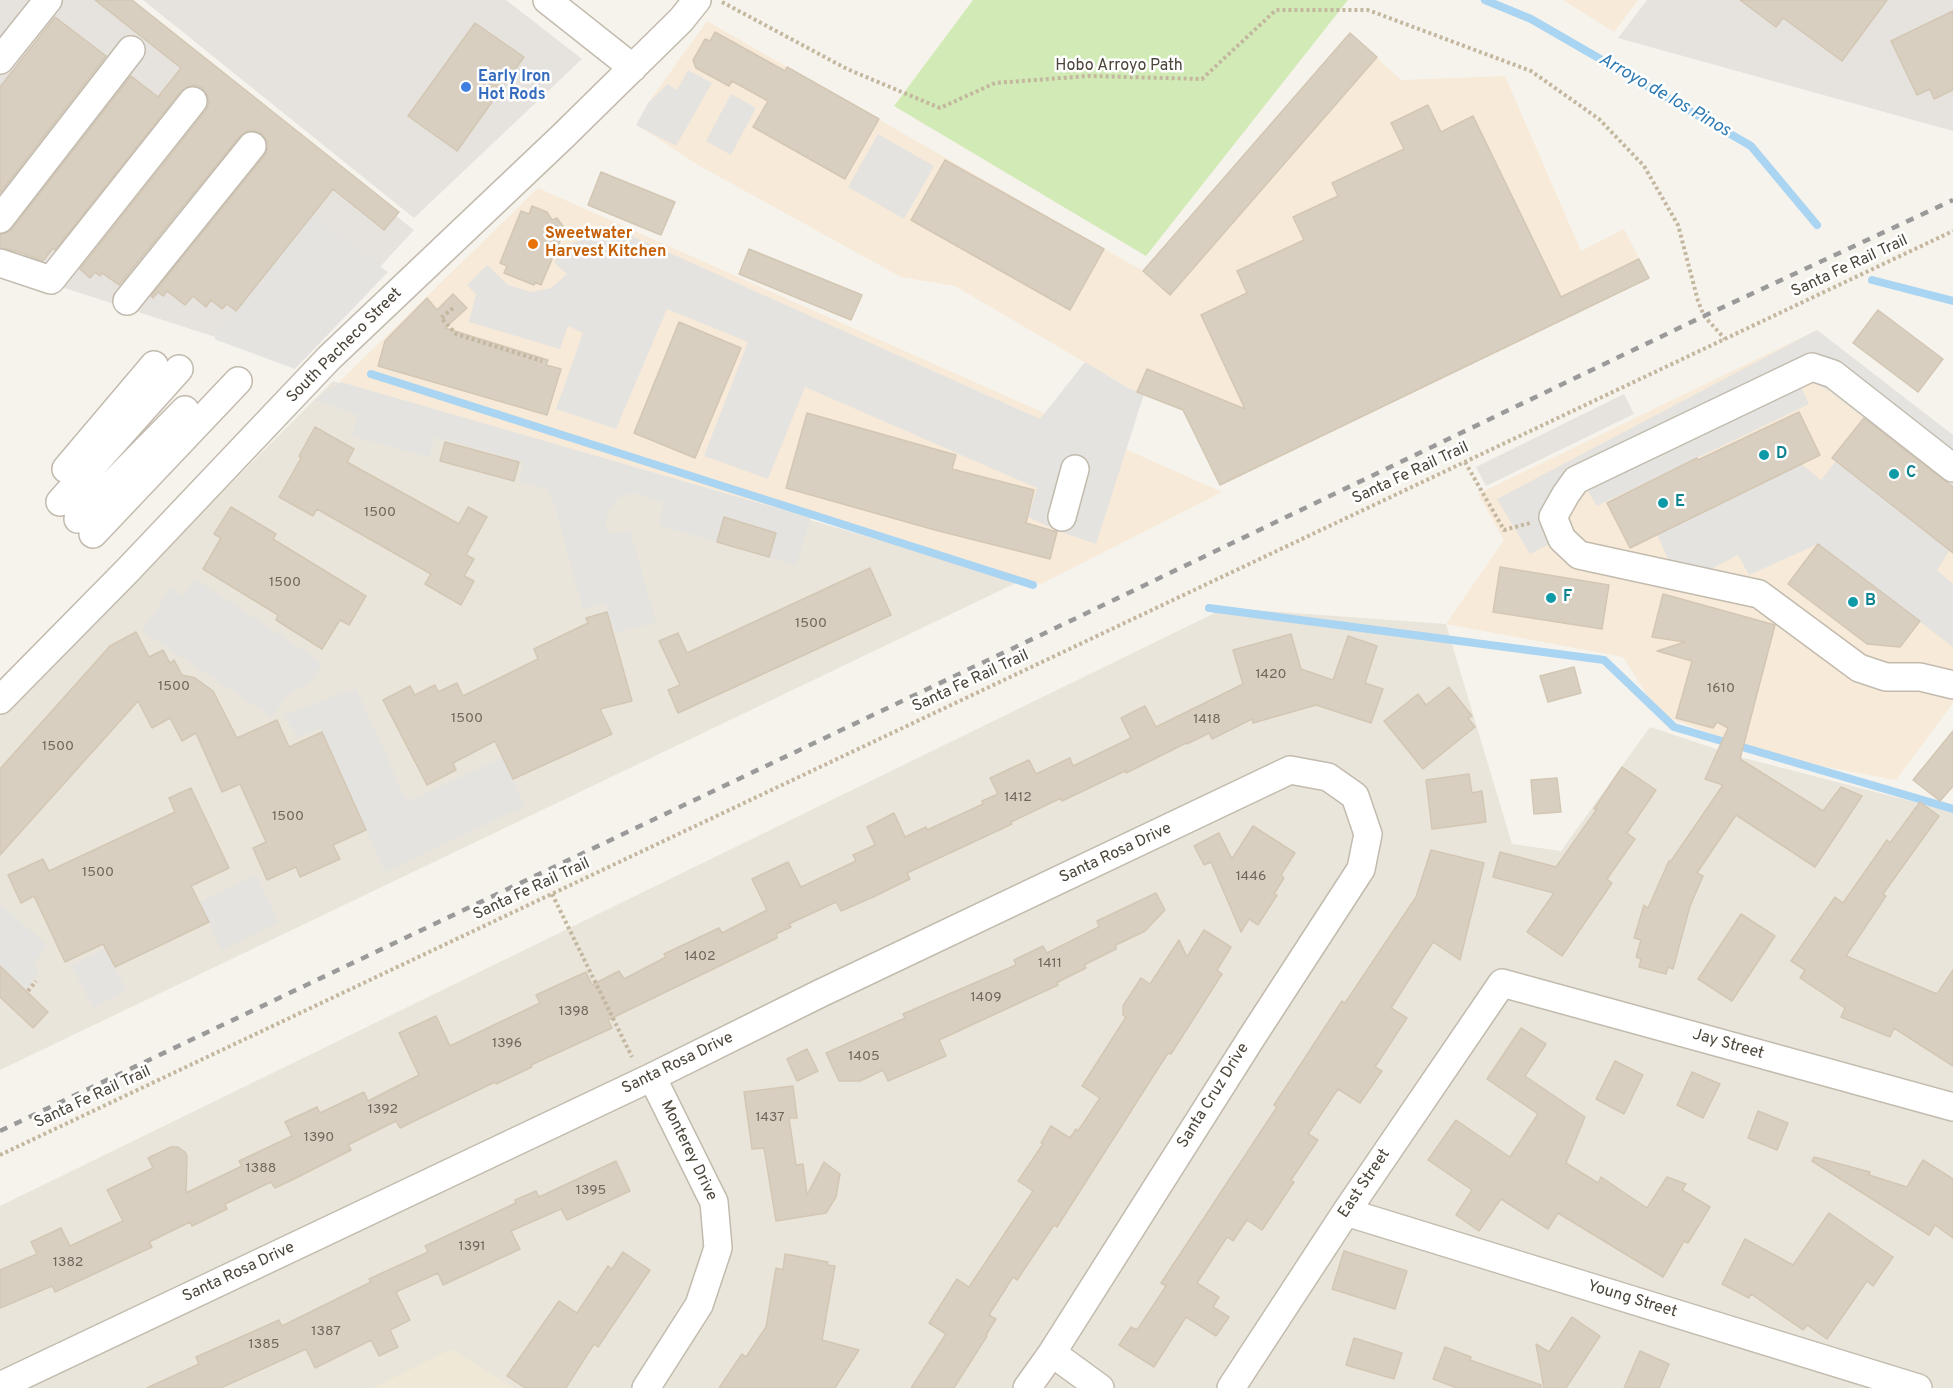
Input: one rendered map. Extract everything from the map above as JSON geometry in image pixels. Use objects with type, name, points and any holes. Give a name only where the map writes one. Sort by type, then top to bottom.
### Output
[{"type":"street","points":[[0,60],[48,0]]},
{"type":"street","points":[[547,0],[633,68]]},
{"type":"street","name":"South Pacheco Street","points":[[0,700],[127,571],[329,358],[633,68],[681,20],[697,0]]},
{"type":"street","points":[[0,219],[131,50]]},
{"type":"street","points":[[0,263],[51,280],[193,100]]},
{"type":"street","points":[[127,301],[252,146]]},
{"type":"street","points":[[167,367],[70,511],[228,379]]},
{"type":"street","points":[[1953,468],[1833,374],[1812,367],[1576,480],[1553,517],[1562,539],[1579,555],[1759,594],[1859,668],[1886,677],[1920,676],[1953,686]]},
{"type":"street","points":[[1062,517],[1075,469]]},
{"type":"street","name":"Santa Rosa Drive","points":[[0,1386],[652,1077],[819,994],[1290,770],[1328,777],[1355,796]]},
{"type":"street","name":"Santa Cruz Drive","points":[[1027,1388],[1052,1353],[1361,869],[1368,834],[1355,796]]},
{"type":"street","name":"Jay Street","points":[[1502,983],[1953,1107]]},
{"type":"street","name":"East Street","points":[[1231,1388],[1346,1212],[1502,983]]},
{"type":"street","name":"Monterey Drive","points":[[646,1388],[699,1305],[718,1248],[714,1202],[652,1077]]},
{"type":"street","name":"Young Street","points":[[1346,1212],[1918,1388]]},
{"type":"street","points":[[1052,1353],[1100,1388]]},
{"type":"path","name":"Hobo Arroyo Path","points":[[718,0],[847,69],[940,108],[995,82],[1089,76],[1202,78],[1276,10],[1368,10],[1532,71],[1599,119],[1644,166],[1650,176],[1678,225],[1704,316],[1725,339]]},
{"type":"path","name":"Santa Fe Rail Trail","points":[[0,1155],[1953,231]]},
{"type":"path","points":[[453,308],[441,318],[456,334],[542,361]]},
{"type":"path","points":[[1465,462],[1504,530],[1553,517]]},
{"type":"path","points":[[552,894],[636,1064],[652,1077]]},
{"type":"path","points":[[28,991],[36,981]]},
{"type":"shaded area","points":[[0,0],[121,0],[414,230],[292,362],[0,267]]},
{"type":"shaded area","points":[[143,0],[506,0],[582,59],[414,218]]},
{"type":"shaded area","points":[[1563,0],[1638,0],[1614,32]]},
{"type":"shaded area","points":[[1647,0],[1953,0],[1953,131],[1618,38]]},
{"type":"shaded area","points":[[707,21],[1143,271],[1350,33],[1401,80],[1505,76],[1581,251],[1624,229],[1649,278],[1220,485],[1183,410],[1130,389],[955,286],[901,277],[698,165],[637,125],[648,103]]},
{"type":"shaded area","points":[[688,70],[712,83],[676,146],[636,125],[648,103],[668,84],[677,90]]},
{"type":"shaded area","points":[[731,94],[756,108],[731,155],[706,141]]},
{"type":"shaded area","points":[[878,134],[934,166],[904,219],[848,187]]},
{"type":"shaded area","points":[[538,188],[1222,492],[1041,584],[339,382]]},
{"type":"shaded area","points":[[311,217],[388,272],[295,369],[214,339]]},
{"type":"shaded area","points":[[614,228],[1040,419],[1085,362],[1130,389],[1144,394],[1096,544],[1058,531],[1028,517],[1037,488],[805,387],[768,479],[704,456],[748,342],[667,309],[616,429],[556,409],[583,333],[568,326],[560,349],[469,322],[476,294],[467,285],[487,265],[508,285],[531,292],[551,288],[567,274],[554,262],[565,246]]},
{"type":"shaded area","points":[[1817,330],[1953,435],[1953,703],[1896,780],[1773,757],[1659,714],[1623,657],[1446,624],[1504,540],[1478,494]]},
{"type":"shaded area","points":[[1817,330],[1953,435],[1953,487],[1829,391],[1810,381],[1801,387],[1809,404],[1597,506],[1587,490],[1580,495],[1572,508],[1569,520],[1572,532],[1530,554],[1497,499]]},
{"type":"shaded area","points":[[333,381],[1020,581],[0,1070],[0,715]]},
{"type":"shaded area","points":[[341,382],[811,518],[796,565],[659,525],[664,503],[633,493],[619,497],[608,510],[606,526],[609,534],[630,530],[656,622],[615,633],[605,603],[583,609],[554,504],[547,489],[519,481],[524,462],[435,437],[429,457],[352,436],[358,415],[314,400]]},
{"type":"shaded area","points":[[1624,394],[1634,414],[1486,486],[1476,467]]},
{"type":"shaded area","points":[[1836,461],[1950,550],[1937,570],[1953,584],[1953,647],[1818,544],[1749,575],[1738,555],[1711,569],[1669,561],[1657,534],[1801,464],[1821,480]]},
{"type":"shaded area","points":[[195,579],[322,663],[311,681],[285,698],[272,717],[142,631],[171,588],[183,596]]},
{"type":"shaded area","points":[[1225,608],[1446,624],[1512,844],[1561,851],[1650,727],[1740,757],[1953,812],[1953,1388],[0,1388],[0,1206]]},
{"type":"shaded area","points":[[356,688],[404,796],[412,800],[503,757],[525,806],[385,872],[320,728],[298,738],[284,715]]},
{"type":"shaded area","points":[[256,875],[279,922],[222,950],[199,902]]},
{"type":"shaded area","points":[[0,904],[47,945],[34,963],[39,971],[26,991],[0,966]]},
{"type":"shaded area","points":[[105,948],[127,991],[93,1008],[71,965]]},
{"type":"shaded area","points":[[451,1349],[514,1388],[373,1388]]},
{"type":"green space","points":[[973,0],[1348,0],[1146,256],[894,106]]},
{"type":"building","points":[[95,0],[132,0],[399,212],[384,230],[333,189],[236,311],[227,304],[222,309],[211,300],[206,307],[193,296],[185,305],[167,291],[163,296],[158,292],[153,298],[151,296],[265,155],[267,141],[262,134],[247,131],[240,136],[119,285],[102,273],[100,276],[95,272],[90,278],[80,269],[206,110],[209,103],[207,95],[202,88],[195,85],[181,91],[55,250],[53,248],[43,261],[0,248],[0,234],[12,229],[131,76],[158,97],[181,68]]},
{"type":"building","points":[[1740,0],[1887,0],[1842,61],[1783,18],[1776,27]]},
{"type":"building","points":[[1953,11],[1953,90],[1934,99],[1930,89],[1917,95],[1891,41]]},
{"type":"building","points":[[55,17],[106,56],[0,193],[0,87]]},
{"type":"building","name":"Early Iron Hot Rods","points":[[475,23],[524,57],[457,151],[408,116]]},
{"type":"building","points":[[715,32],[785,71],[787,67],[879,119],[845,179],[753,127],[768,101],[732,81],[729,86],[696,68],[693,60],[705,39],[710,41]]},
{"type":"building","points":[[1350,33],[1377,57],[1170,295],[1143,271]]},
{"type":"building","points":[[1428,105],[1441,132],[1473,116],[1561,297],[1639,259],[1649,278],[1220,485],[1183,410],[1137,392],[1147,369],[1245,409],[1201,315],[1247,293],[1237,271],[1304,240],[1293,217],[1338,196],[1332,183],[1404,149],[1391,123]]},
{"type":"building","points":[[945,160],[1104,249],[1070,310],[911,220]]},
{"type":"building","points":[[601,172],[675,202],[661,235],[588,205]]},
{"type":"building","name":"Sweetwater Harvest Kitchen","points":[[532,206],[547,212],[552,220],[557,218],[565,229],[541,285],[535,282],[534,285],[504,273],[507,266],[500,263],[521,211],[529,214]]},
{"type":"building","points":[[749,249],[862,295],[851,320],[739,274]]},
{"type":"building","points":[[453,294],[467,308],[445,328],[548,360],[546,365],[561,369],[547,415],[378,366],[385,341],[427,298],[437,310]]},
{"type":"building","points":[[1878,310],[1943,359],[1918,392],[1853,343]]},
{"type":"building","points":[[679,322],[741,348],[695,458],[634,433]]},
{"type":"building","points":[[1799,412],[1820,455],[1630,548],[1607,503],[1697,458],[1698,460]]},
{"type":"building","points":[[807,413],[956,455],[952,469],[1034,490],[1026,523],[1057,532],[1050,559],[935,530],[786,488]]},
{"type":"building","name":"C","points":[[1864,418],[1953,487],[1953,553],[1832,458]]},
{"type":"building","points":[[315,427],[354,449],[347,462],[459,524],[468,507],[487,517],[466,555],[474,559],[464,576],[474,581],[461,605],[425,584],[431,574],[317,509],[313,516],[279,497]]},
{"type":"building","points":[[445,442],[519,462],[514,481],[440,461]]},
{"type":"building","points":[[231,507],[276,534],[273,539],[366,596],[349,625],[340,620],[322,649],[276,620],[278,615],[203,569],[221,538],[214,534]]},
{"type":"building","points":[[724,517],[776,533],[769,557],[717,542]]},
{"type":"building","name":"B","points":[[1818,544],[1920,621],[1900,647],[1867,644],[1788,584]]},
{"type":"building","name":"F","points":[[1500,567],[1609,585],[1602,629],[1493,612]]},
{"type":"building","points":[[870,568],[891,615],[678,713],[668,690],[680,685],[659,641],[678,633],[687,653]]},
{"type":"building","points":[[1663,594],[1775,625],[1740,759],[1823,811],[1841,787],[1862,796],[1815,867],[1736,815],[1697,873],[1703,876],[1690,906],[1673,969],[1668,967],[1666,974],[1639,967],[1641,959],[1636,957],[1641,940],[1634,938],[1644,905],[1648,908],[1669,861],[1723,785],[1705,779],[1728,728],[1717,722],[1713,728],[1676,718],[1692,661],[1657,651],[1685,642],[1652,637]]},
{"type":"building","points":[[607,612],[632,701],[600,709],[612,734],[513,779],[495,741],[453,763],[456,770],[427,785],[383,700],[410,686],[415,695],[435,685],[438,692],[457,683],[463,696],[538,659],[534,649],[588,623],[586,618]]},
{"type":"building","points":[[136,632],[149,657],[163,650],[170,663],[174,660],[182,675],[195,678],[213,691],[237,738],[277,720],[289,747],[322,732],[366,830],[333,845],[340,859],[300,877],[296,867],[267,880],[253,848],[266,842],[240,784],[222,792],[196,733],[182,741],[170,718],[152,728],[138,701],[0,855],[0,769],[110,646]]},
{"type":"building","points":[[1291,634],[1301,669],[1333,680],[1348,636],[1377,646],[1365,683],[1383,689],[1371,723],[1316,705],[1253,723],[1252,719],[1212,739],[1209,733],[1126,773],[1125,771],[1062,801],[1061,798],[1011,822],[1012,824],[907,873],[910,879],[873,897],[841,911],[836,902],[789,924],[791,927],[776,934],[777,938],[608,1020],[612,1028],[531,1065],[532,1067],[496,1084],[495,1082],[400,1128],[396,1121],[348,1145],[351,1150],[292,1180],[275,1188],[271,1182],[225,1204],[227,1209],[192,1226],[190,1222],[149,1242],[152,1247],[55,1292],[52,1286],[0,1308],[0,1270],[37,1254],[31,1242],[61,1228],[70,1246],[123,1221],[107,1190],[153,1168],[148,1158],[171,1147],[178,1147],[185,1152],[187,1156],[186,1193],[242,1166],[239,1161],[292,1136],[285,1122],[317,1107],[320,1113],[364,1092],[368,1101],[419,1075],[399,1033],[436,1016],[450,1046],[540,1003],[536,995],[586,972],[592,985],[619,971],[624,979],[666,957],[664,954],[719,928],[722,933],[767,910],[752,879],[788,862],[801,887],[856,861],[853,855],[875,845],[867,827],[894,813],[905,837],[926,827],[927,830],[983,804],[982,801],[998,794],[990,778],[1029,760],[1036,774],[1070,758],[1073,766],[1131,738],[1121,718],[1145,706],[1156,727],[1243,684],[1233,650]]},
{"type":"building","points":[[1574,667],[1581,693],[1548,702],[1540,676]]},
{"type":"building","points":[[1449,687],[1472,716],[1468,718],[1475,727],[1423,769],[1384,721],[1418,694],[1426,705]]},
{"type":"building","points":[[1953,731],[1953,786],[1940,801],[1913,780]]},
{"type":"building","points":[[1622,767],[1656,790],[1627,833],[1635,839],[1607,879],[1612,883],[1562,956],[1527,932],[1554,893],[1493,877],[1500,852],[1556,867],[1597,809],[1594,809]]},
{"type":"building","points":[[1469,774],[1472,793],[1482,791],[1486,822],[1432,829],[1426,780]]},
{"type":"building","points":[[1557,778],[1561,812],[1534,814],[1531,780]]},
{"type":"building","points":[[191,788],[229,868],[191,886],[209,922],[115,967],[103,944],[65,962],[34,896],[21,903],[8,875],[43,859],[49,871],[175,812],[169,798]]},
{"type":"building","points":[[1920,802],[1939,816],[1883,894],[1886,896],[1846,956],[1937,994],[1953,970],[1953,1066],[1894,1028],[1890,1037],[1841,1017],[1845,1008],[1800,978],[1805,970],[1791,961],[1835,897],[1843,903],[1887,840],[1890,843]]},
{"type":"building","points":[[1253,826],[1295,853],[1281,875],[1284,878],[1274,894],[1277,895],[1258,925],[1249,919],[1241,932],[1211,862],[1204,865],[1194,846],[1219,833],[1232,859]]},
{"type":"building","points":[[1431,850],[1484,863],[1460,960],[1433,942],[1391,1008],[1407,1018],[1375,1067],[1382,1071],[1360,1103],[1338,1089],[1308,1134],[1318,1140],[1291,1180],[1294,1182],[1262,1230],[1247,1220],[1233,1241],[1227,1237],[1197,1283],[1219,1297],[1213,1307],[1229,1317],[1216,1336],[1186,1317],[1154,1367],[1119,1345],[1131,1327],[1137,1330],[1166,1286],[1161,1283],[1277,1107],[1274,1105],[1342,1001],[1345,1003],[1416,897]]},
{"type":"building","points":[[1156,893],[1165,910],[1145,931],[1116,945],[1116,949],[1084,965],[1086,968],[1056,983],[1058,985],[939,1040],[946,1056],[888,1081],[883,1070],[860,1081],[839,1081],[826,1053],[905,1018],[903,1014],[1016,965],[1014,960],[1043,946],[1047,953],[1099,927],[1097,921]]},
{"type":"building","points":[[1741,914],[1775,936],[1732,1001],[1698,979]]},
{"type":"building","points":[[1204,930],[1231,947],[1217,970],[1222,974],[1171,1054],[1168,1053],[1057,1227],[1054,1225],[1017,1280],[1013,1277],[989,1315],[996,1319],[987,1336],[954,1388],[911,1388],[946,1334],[929,1323],[957,1279],[969,1287],[1033,1191],[1018,1181],[1043,1144],[1041,1143],[1051,1126],[1070,1138],[1076,1129],[1078,1131],[1100,1098],[1082,1086],[1126,1017],[1123,1015],[1123,1006],[1141,978],[1150,984],[1179,940],[1187,957]]},
{"type":"building","points":[[0,966],[48,1012],[33,1028],[0,997]]},
{"type":"building","points":[[1521,1028],[1546,1044],[1525,1076],[1585,1117],[1566,1163],[1598,1183],[1601,1177],[1647,1208],[1667,1177],[1686,1184],[1682,1190],[1710,1207],[1688,1243],[1684,1241],[1663,1277],[1558,1213],[1548,1229],[1501,1199],[1479,1231],[1456,1215],[1472,1190],[1428,1160],[1456,1120],[1510,1157],[1538,1114],[1487,1079]]},
{"type":"building","points":[[807,1049],[818,1071],[797,1081],[787,1059]]},
{"type":"building","points":[[1615,1061],[1643,1075],[1624,1114],[1596,1099]]},
{"type":"building","points":[[1692,1072],[1720,1084],[1703,1118],[1677,1105]]},
{"type":"building","points":[[793,1086],[797,1118],[789,1118],[796,1165],[803,1164],[807,1195],[824,1162],[840,1174],[836,1197],[826,1213],[776,1221],[764,1148],[752,1149],[744,1092]]},
{"type":"building","points":[[1758,1111],[1788,1123],[1777,1150],[1748,1138]]},
{"type":"building","points":[[1814,1157],[1870,1172],[1869,1175],[1907,1187],[1923,1160],[1953,1179],[1953,1238],[1935,1225],[1929,1235],[1812,1161]]},
{"type":"building","points":[[616,1161],[630,1191],[567,1220],[561,1209],[511,1231],[520,1249],[443,1285],[438,1273],[396,1292],[410,1320],[390,1330],[398,1347],[379,1356],[371,1340],[315,1368],[306,1349],[221,1388],[147,1388],[199,1364],[196,1357],[279,1320],[282,1326],[371,1282],[369,1279],[428,1252],[425,1246],[516,1203],[515,1200],[536,1191],[539,1197]]},
{"type":"building","points":[[1829,1213],[1893,1257],[1873,1286],[1867,1281],[1827,1339],[1807,1325],[1803,1330],[1751,1294],[1749,1298],[1722,1284],[1745,1239],[1793,1265]]},
{"type":"building","points":[[1344,1251],[1407,1271],[1395,1309],[1332,1289]]},
{"type":"building","points":[[623,1252],[650,1270],[598,1347],[594,1344],[566,1388],[525,1388],[507,1376],[559,1301],[577,1313],[608,1266],[612,1269]]},
{"type":"building","points":[[785,1254],[828,1262],[827,1265],[835,1266],[822,1340],[859,1350],[835,1388],[719,1388],[742,1354],[746,1357],[766,1327],[776,1268],[783,1270]]},
{"type":"building","points":[[1572,1317],[1600,1336],[1566,1388],[1544,1388],[1536,1344],[1549,1352]]},
{"type":"building","points":[[1354,1338],[1402,1353],[1394,1379],[1346,1365]]},
{"type":"building","points":[[1445,1347],[1471,1357],[1470,1360],[1541,1385],[1541,1388],[1457,1388],[1433,1379]]},
{"type":"building","points":[[1640,1351],[1669,1364],[1659,1388],[1624,1388]]},
{"type":"waterway","name":"Arroyo de los Pinos","points":[[1485,0],[1531,19],[1751,146],[1817,225]]},
{"type":"waterway","name":"Arroyo de los Pinos","points":[[1872,280],[1953,301]]},
{"type":"waterway","points":[[371,374],[1033,585]]},
{"type":"waterway","points":[[1209,608],[1604,660],[1674,727],[1953,809]]},
{"type":"railway","points":[[0,1131],[1704,316],[1953,200]]},
{"type":"place","name":"Early Iron Hot Rods","points":[[466,87]]},
{"type":"place","name":"Sweetwater Harvest Kitchen","points":[[533,244]]},
{"type":"place","name":"D","points":[[1764,455]]},
{"type":"place","name":"C","points":[[1894,474]]},
{"type":"place","name":"E","points":[[1663,503]]},
{"type":"place","name":"F","points":[[1551,598]]},
{"type":"place","name":"B","points":[[1853,602]]}]
